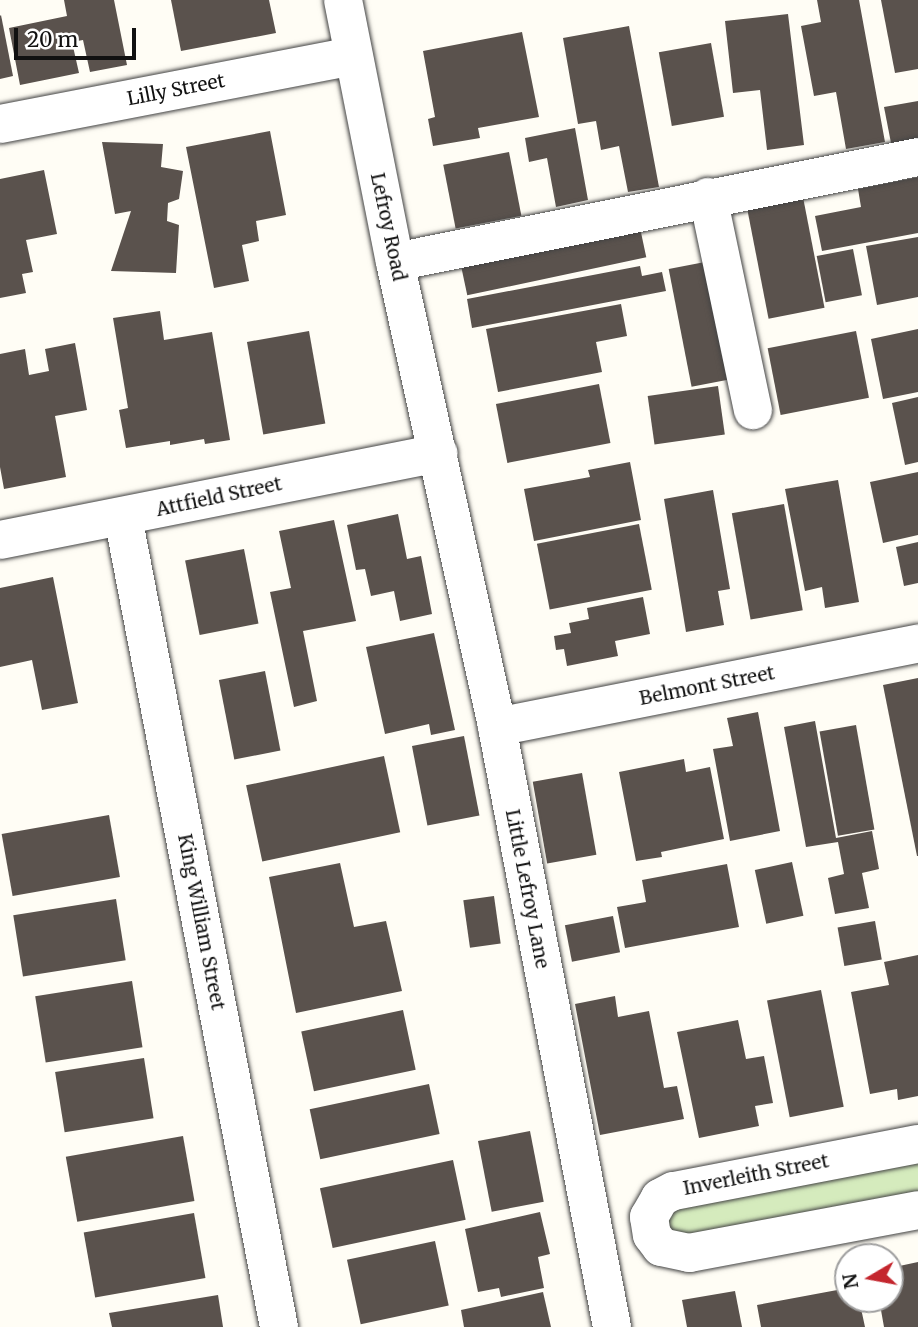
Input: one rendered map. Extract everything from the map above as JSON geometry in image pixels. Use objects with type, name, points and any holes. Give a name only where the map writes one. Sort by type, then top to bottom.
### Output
[{"type":"street","name":"Lefroy Road","points":[[349,1],[353,56],[438,453]]},
{"type":"street","name":"Lilly Street","points":[[0,124],[353,56]]},
{"type":"street","points":[[395,262],[708,197],[918,157]]},
{"type":"street","points":[[708,197],[753,410]]},
{"type":"street","name":"Attfield Street","points":[[0,540],[438,453]]},
{"type":"street","name":"Little Lefroy Lane","points":[[438,453],[497,727],[612,1327]]},
{"type":"street","name":"King William Street","points":[[123,517],[279,1327]]},
{"type":"street","name":"Belmont Street","points":[[497,727],[918,644]]},
{"type":"street","name":"Inverleith Street","points":[[918,1144],[673,1191],[660,1198],[649,1217],[652,1235],[661,1247],[689,1253],[918,1210]]},
{"type":"green space","points":[[918,1158],[918,1199],[671,1239],[664,1213],[671,1206]]},
{"type":"building","points":[[64,0],[114,0],[127,65],[90,72],[83,40],[72,42],[79,73],[20,85],[9,28],[67,16]]},
{"type":"building","points":[[171,0],[269,0],[276,33],[181,51]]},
{"type":"building","points":[[817,0],[859,0],[885,142],[846,149],[836,92],[814,96],[801,26],[821,22]]},
{"type":"building","points":[[881,0],[918,0],[918,69],[895,73]]},
{"type":"building","points":[[788,14],[804,145],[767,150],[760,90],[733,93],[725,21]]},
{"type":"building","points":[[0,16],[13,76],[0,79]]},
{"type":"building","points":[[629,26],[659,187],[628,192],[619,146],[601,150],[596,121],[578,124],[563,38]]},
{"type":"building","points":[[522,32],[539,117],[478,128],[480,138],[433,146],[428,119],[435,117],[423,51]]},
{"type":"building","points":[[711,43],[724,117],[672,126],[659,52]]},
{"type":"building","points":[[918,101],[918,139],[891,143],[884,107]]},
{"type":"building","points":[[575,128],[588,200],[556,207],[547,158],[529,162],[525,138]]},
{"type":"building","points":[[270,131],[286,215],[256,221],[259,241],[242,245],[249,281],[214,288],[186,147]]},
{"type":"building","points":[[102,142],[163,144],[161,167],[183,171],[179,199],[168,203],[167,221],[179,225],[176,273],[111,271],[131,211],[115,214]]},
{"type":"building","points":[[509,152],[521,216],[456,229],[443,165]]},
{"type":"building","points":[[44,170],[57,234],[26,240],[33,272],[22,274],[26,293],[0,298],[0,179]]},
{"type":"building","points":[[918,177],[918,233],[822,251],[815,216],[861,207],[858,189]]},
{"type":"building","points":[[802,192],[825,308],[769,319],[746,203]]},
{"type":"building","points":[[639,223],[646,257],[467,295],[460,261]]},
{"type":"building","points":[[918,237],[918,297],[877,305],[866,246]]},
{"type":"building","points":[[853,249],[862,295],[826,302],[817,256]]},
{"type":"building","points":[[705,262],[728,380],[692,387],[669,269]]},
{"type":"building","points":[[640,266],[642,276],[662,272],[666,291],[472,328],[467,299]]},
{"type":"building","points":[[621,304],[627,336],[596,342],[602,372],[498,392],[486,329]]},
{"type":"building","points":[[160,311],[164,340],[212,332],[230,440],[205,444],[204,439],[170,445],[170,441],[126,448],[119,410],[128,408],[113,318]]},
{"type":"building","points":[[918,329],[918,392],[883,399],[871,339]]},
{"type":"building","points":[[309,331],[325,424],[263,435],[247,342]]},
{"type":"building","points":[[856,331],[869,398],[781,415],[768,348]]},
{"type":"building","points":[[75,343],[87,410],[55,416],[66,477],[4,489],[0,467],[0,354],[25,349],[29,375],[49,371],[45,349]]},
{"type":"building","points":[[599,384],[610,443],[507,463],[496,404]]},
{"type":"building","points":[[718,386],[725,435],[655,444],[648,396]]},
{"type":"building","points":[[918,397],[918,462],[905,465],[892,403]]},
{"type":"building","points":[[630,462],[641,520],[534,541],[524,489],[590,477],[588,470]]},
{"type":"building","points":[[918,472],[918,535],[883,543],[870,482]]},
{"type":"building","points":[[838,480],[859,602],[825,608],[822,587],[805,591],[785,489]]},
{"type":"building","points":[[713,490],[730,589],[718,591],[724,625],[686,632],[664,499]]},
{"type":"building","points":[[784,504],[803,610],[751,620],[732,513]]},
{"type":"building","points":[[398,514],[407,559],[421,556],[432,614],[400,621],[394,591],[371,596],[365,569],[356,570],[347,525]]},
{"type":"building","points":[[334,520],[356,621],[303,631],[317,701],[294,707],[270,592],[291,588],[279,531]]},
{"type":"building","points":[[639,524],[652,590],[550,610],[537,544]]},
{"type":"building","points":[[918,542],[918,583],[904,586],[896,547]]},
{"type":"building","points":[[244,549],[259,624],[200,635],[185,560]]},
{"type":"building","points":[[53,577],[78,703],[42,710],[32,660],[0,667],[0,588]]},
{"type":"building","points":[[643,597],[650,634],[615,641],[618,656],[567,666],[564,649],[556,650],[554,636],[571,633],[569,623],[589,619],[587,608]]},
{"type":"building","points":[[434,633],[455,730],[431,735],[429,724],[385,734],[366,647]]},
{"type":"building","points":[[265,671],[280,751],[234,759],[219,680]]},
{"type":"building","points":[[918,678],[918,856],[917,856],[883,685]]},
{"type":"building","points":[[758,712],[780,831],[730,841],[713,749],[733,746],[727,718]]},
{"type":"building","points":[[815,721],[836,838],[872,831],[879,869],[862,873],[869,908],[835,914],[828,878],[844,874],[838,842],[806,847],[784,727]]},
{"type":"building","points":[[856,725],[874,829],[838,836],[820,731]]},
{"type":"building","points":[[464,736],[479,816],[427,826],[412,746]]},
{"type":"building","points":[[384,756],[400,832],[262,862],[246,785]]},
{"type":"building","points":[[684,759],[686,772],[710,767],[724,839],[661,852],[662,857],[636,861],[619,772]]},
{"type":"building","points":[[582,773],[596,855],[547,863],[533,782]]},
{"type":"building","points":[[109,815],[120,877],[13,896],[2,834]]},
{"type":"building","points":[[792,862],[803,916],[766,924],[755,870]]},
{"type":"building","points":[[340,863],[354,927],[386,921],[402,991],[296,1013],[269,877]]},
{"type":"building","points":[[727,864],[739,927],[625,948],[617,907],[646,902],[642,880]]},
{"type":"building","points":[[494,896],[501,944],[470,948],[463,900]]},
{"type":"building","points":[[116,899],[126,960],[23,977],[13,915]]},
{"type":"building","points":[[613,916],[620,952],[572,962],[565,925]]},
{"type":"building","points":[[875,921],[882,959],[844,966],[838,928]]},
{"type":"building","points":[[918,955],[918,1096],[898,1100],[897,1089],[870,1094],[851,992],[889,985],[884,962]]},
{"type":"building","points":[[132,981],[142,1047],[46,1063],[35,996]]},
{"type":"building","points":[[821,990],[844,1107],[790,1117],[767,1000]]},
{"type":"building","points":[[615,996],[618,1017],[649,1011],[664,1088],[677,1086],[684,1119],[600,1135],[575,1004]]},
{"type":"building","points":[[403,1010],[416,1070],[314,1091],[301,1032]]},
{"type":"building","points":[[738,1020],[746,1059],[764,1056],[773,1103],[755,1106],[759,1126],[699,1138],[677,1032]]},
{"type":"building","points":[[144,1058],[154,1118],[65,1132],[55,1072]]},
{"type":"building","points":[[429,1084],[440,1134],[320,1159],[310,1109]]},
{"type":"building","points":[[530,1131],[544,1202],[492,1212],[478,1141]]},
{"type":"building","points":[[183,1136],[194,1201],[77,1222],[66,1157]]},
{"type":"building","points":[[453,1160],[466,1220],[333,1248],[320,1188]]},
{"type":"building","points":[[540,1212],[550,1254],[538,1257],[544,1288],[501,1297],[499,1288],[478,1292],[465,1229]]},
{"type":"building","points":[[194,1213],[205,1278],[95,1297],[84,1232]]},
{"type":"building","points":[[435,1241],[449,1306],[361,1324],[347,1260]]},
{"type":"building","points":[[918,1262],[918,1327],[884,1327],[882,1313],[904,1313],[904,1265]]},
{"type":"building","points":[[735,1291],[742,1327],[687,1327],[682,1300]]},
{"type":"building","points":[[834,1291],[834,1313],[862,1313],[865,1327],[761,1327],[757,1305]]},
{"type":"building","points":[[543,1292],[551,1327],[464,1327],[461,1310]]},
{"type":"building","points":[[218,1295],[223,1327],[112,1327],[109,1313]]}]
